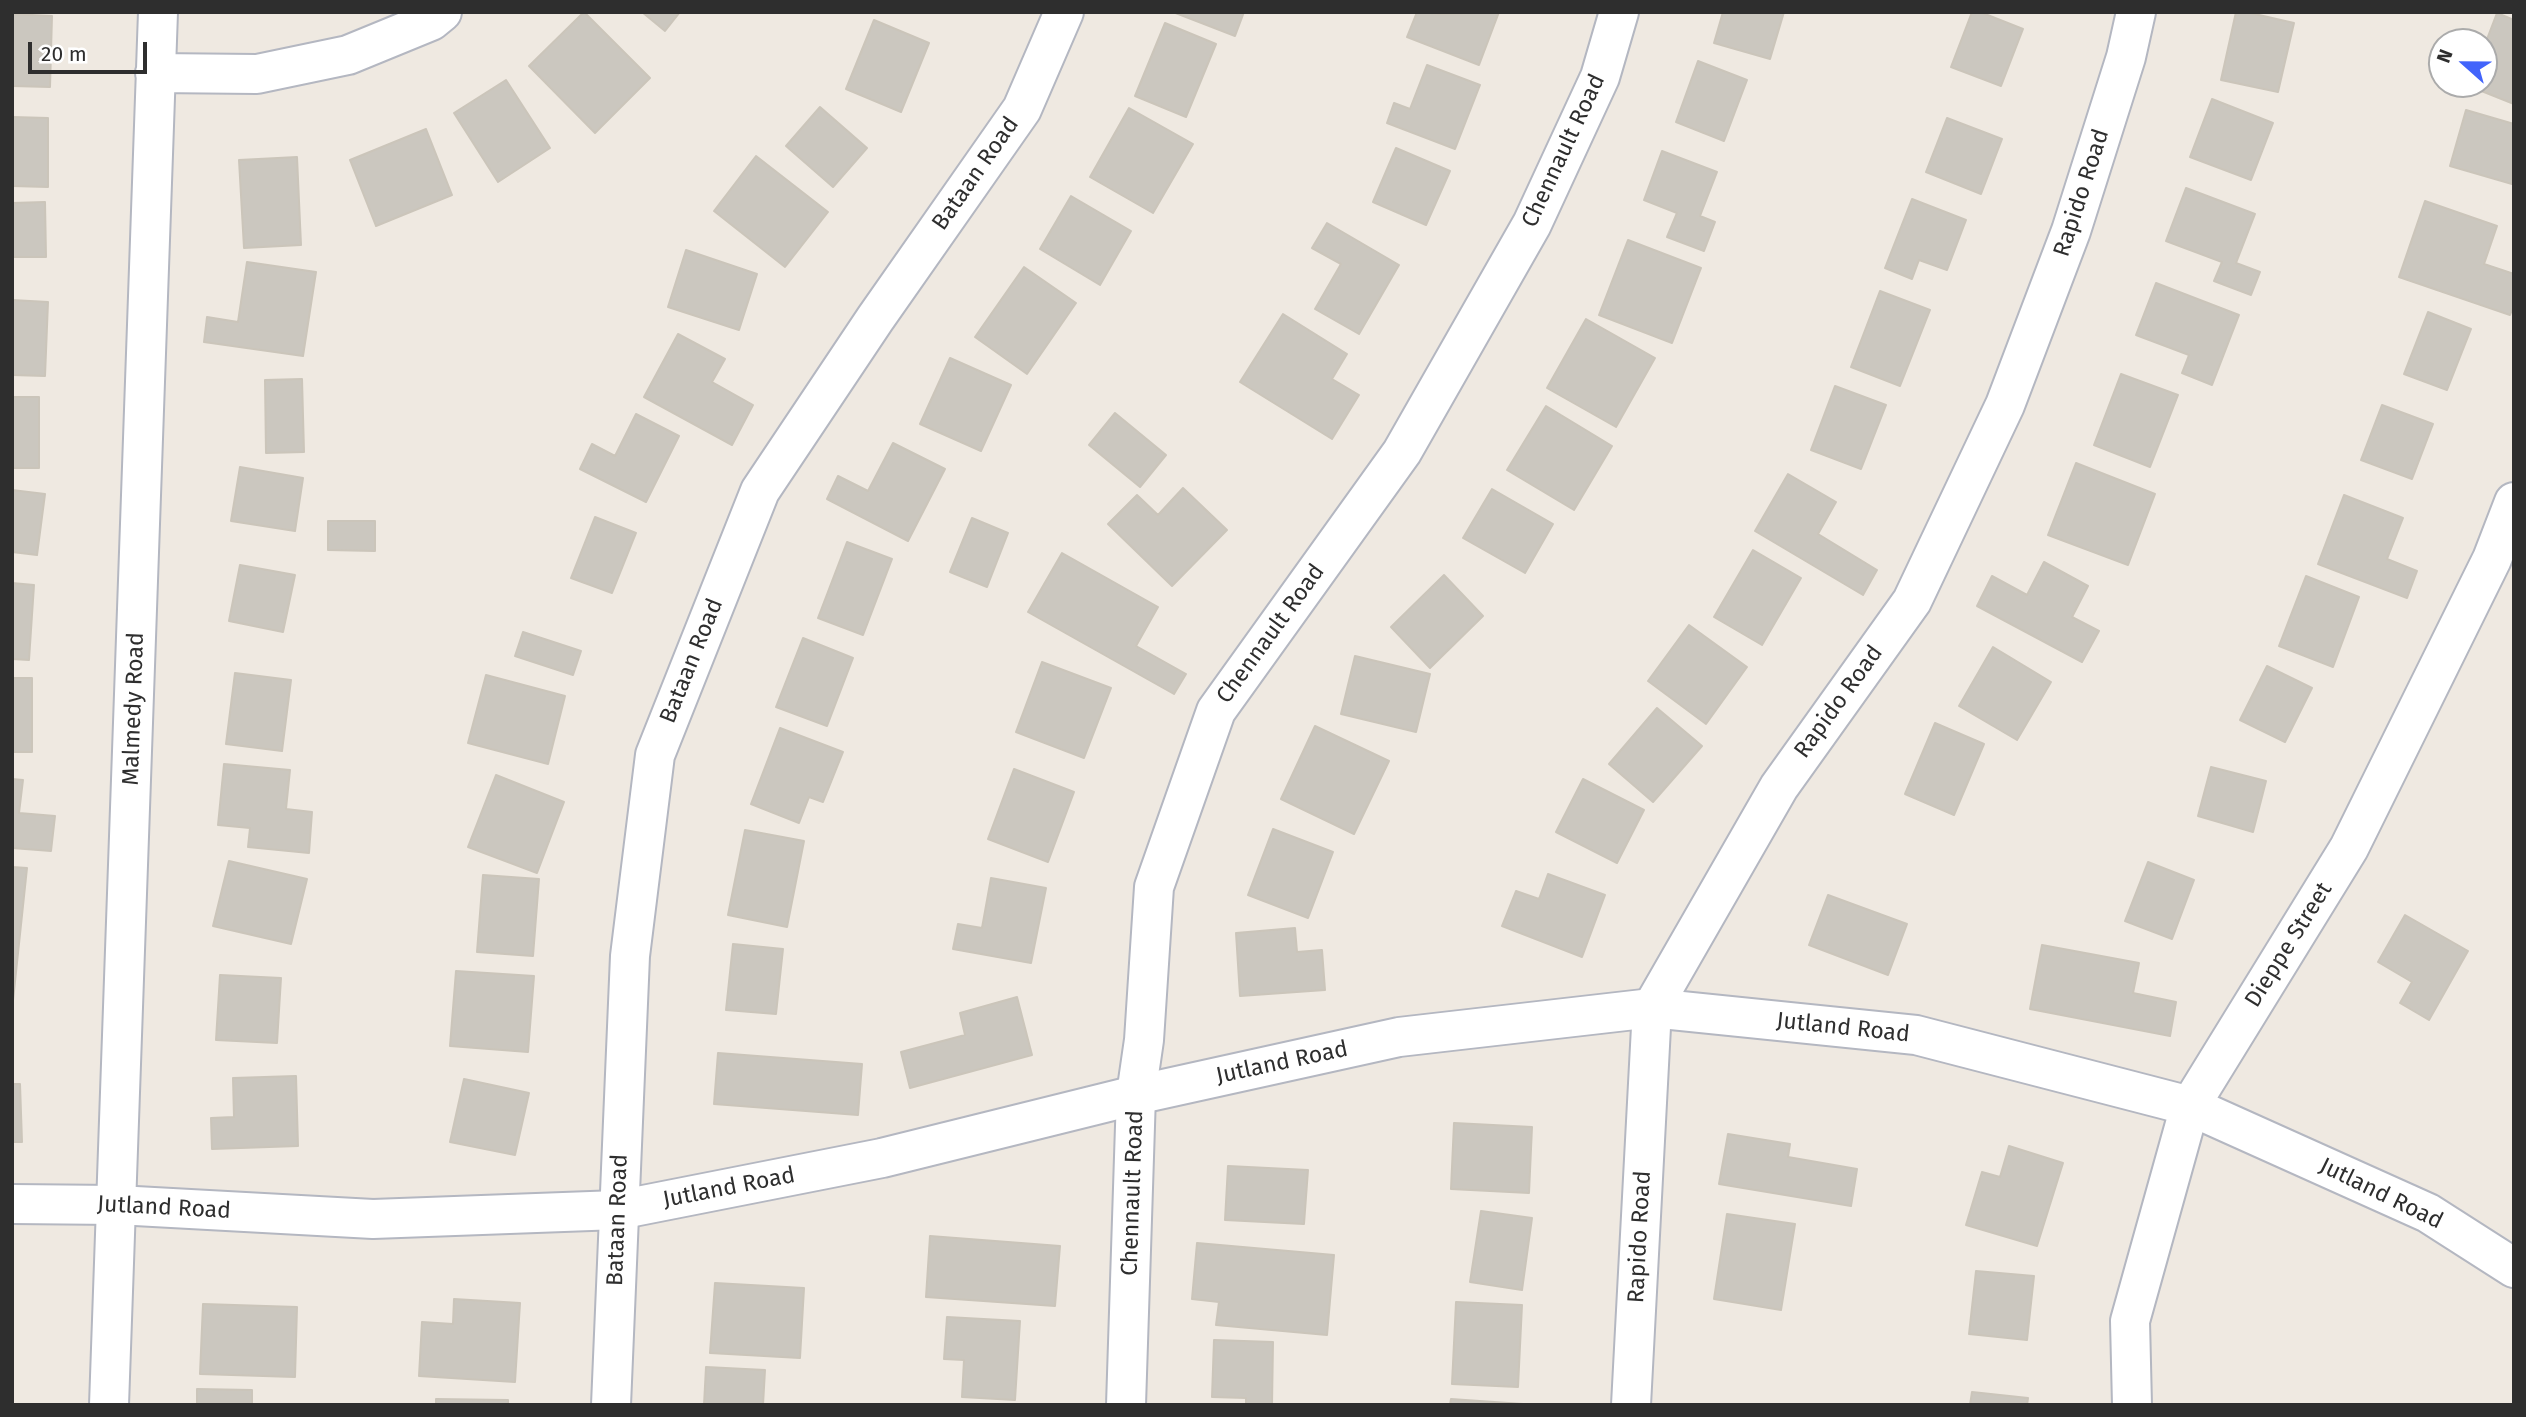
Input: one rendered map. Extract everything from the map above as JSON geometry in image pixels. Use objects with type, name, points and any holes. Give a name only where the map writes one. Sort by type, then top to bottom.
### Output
[{"type":"street","name":"Malmedy Road","points":[[109,1405],[158,12]]},
{"type":"street","points":[[155,73],[257,74],[348,55],[431,20],[442,12]]},
{"type":"street","name":"Bataan Road","points":[[611,1405],[630,956],[655,755],[760,491],[875,319],[1022,109],[1064,12]]},
{"type":"street","name":"Chennault Road","points":[[1126,1405],[1136,1095],[1144,1040],[1154,887],[1216,711],[1402,452],[1532,224],[1600,77],[1619,12]]},
{"type":"street","name":"Rapido Road","points":[[1631,1405],[1652,1008],[1779,787],[1912,601],[2005,405],[2071,231],[2126,57],[2136,12]]},
{"type":"street","name":"Dieppe Street","points":[[2132,1405],[2130,1321],[2190,1106],[2349,848],[2503,568],[2514,502]]},
{"type":"street","name":"Jutland Road","points":[[12,1204],[117,1205],[373,1219],[618,1210],[882,1158],[1136,1095],[1399,1037],[1652,1008],[1916,1035],[2190,1106],[2428,1213],[2514,1268]]},
{"type":"building","points":[[584,12],[650,78],[595,133],[529,66]]},
{"type":"building","points":[[642,12],[680,12],[665,31]]},
{"type":"building","points":[[1173,12],[1244,12],[1235,36]]},
{"type":"building","points":[[1417,12],[1499,12],[1479,65],[1407,37]]},
{"type":"building","points":[[1723,12],[1784,12],[1770,59],[1714,43]]},
{"type":"building","points":[[1972,12],[1980,12],[2023,29],[2001,86],[1951,67]]},
{"type":"building","points":[[2236,12],[2294,23],[2278,92],[2221,80]]},
{"type":"building","points":[[2497,13],[2514,20],[2514,104],[2498,98],[2498,28],[2491,28]]},
{"type":"building","points":[[12,14],[52,16],[50,87],[12,86]]},
{"type":"building","points":[[874,20],[929,43],[901,112],[846,89]]},
{"type":"building","points":[[1165,23],[1216,44],[1186,117],[1135,96]]},
{"type":"building","points":[[1698,61],[1747,80],[1724,141],[1676,122]]},
{"type":"building","points":[[1427,65],[1480,85],[1455,149],[1387,123],[1394,103],[1410,109]]},
{"type":"building","points":[[506,80],[550,148],[498,182],[454,113]]},
{"type":"building","points":[[2212,99],[2273,123],[2251,180],[2190,157]]},
{"type":"building","points":[[820,107],[867,148],[833,187],[786,146]]},
{"type":"building","points":[[1129,108],[1193,144],[1153,213],[1090,177]]},
{"type":"building","points":[[2466,110],[2514,124],[2512,184],[2450,166]]},
{"type":"building","points":[[12,117],[48,118],[48,187],[12,186]]},
{"type":"building","points":[[1947,118],[2002,139],[1981,194],[1926,172]]},
{"type":"building","points":[[426,129],[452,195],[376,226],[350,160]]},
{"type":"building","points":[[1396,148],[1450,171],[1426,225],[1373,202]]},
{"type":"building","points":[[1662,151],[1717,172],[1700,216],[1715,222],[1704,251],[1667,237],[1677,213],[1644,200]]},
{"type":"building","points":[[756,156],[828,212],[785,267],[714,211]]},
{"type":"building","points":[[297,157],[301,245],[244,248],[239,160]]},
{"type":"building","points":[[2186,188],[2255,214],[2236,263],[2260,272],[2251,295],[2214,281],[2222,262],[2166,241]]},
{"type":"building","points":[[1071,196],[1131,231],[1100,285],[1040,249]]},
{"type":"building","points":[[1912,199],[1966,220],[1947,270],[1919,260],[1912,279],[1885,268]]},
{"type":"building","points":[[2425,201],[2497,226],[2484,264],[2514,274],[2514,305],[2510,315],[2399,277]]},
{"type":"building","points":[[45,202],[46,257],[12,257],[12,203]]},
{"type":"building","points":[[1327,223],[1399,265],[1359,334],[1315,309],[1341,264],[1312,248]]},
{"type":"building","points":[[1628,240],[1701,268],[1672,343],[1599,315]]},
{"type":"building","points":[[686,250],[757,274],[739,330],[668,307]]},
{"type":"building","points":[[247,262],[316,272],[303,356],[204,342],[207,317],[238,322]]},
{"type":"building","points":[[1024,267],[1076,303],[1027,374],[975,337]]},
{"type":"building","points":[[2156,283],[2239,315],[2212,385],[2182,373],[2189,355],[2136,335]]},
{"type":"building","points":[[1880,291],[1930,310],[1900,386],[1851,367]]},
{"type":"building","points":[[12,300],[48,302],[45,376],[12,375]]},
{"type":"building","points":[[2428,312],[2471,329],[2447,390],[2404,374]]},
{"type":"building","points":[[1283,314],[1347,354],[1332,379],[1359,395],[1332,439],[1240,382]]},
{"type":"building","points":[[1586,319],[1655,358],[1616,427],[1547,388]]},
{"type":"building","points":[[678,334],[725,359],[712,382],[753,405],[732,445],[644,397]]},
{"type":"building","points":[[950,358],[1011,385],[981,451],[920,424]]},
{"type":"building","points":[[2121,374],[2178,395],[2150,467],[2094,445]]},
{"type":"building","points":[[302,379],[304,452],[266,453],[265,380]]},
{"type":"building","points":[[1835,386],[1886,405],[1861,469],[1811,450]]},
{"type":"building","points":[[12,397],[39,397],[39,468],[12,468]]},
{"type":"building","points":[[2382,405],[2433,424],[2412,479],[2361,460]]},
{"type":"building","points":[[1546,406],[1612,446],[1574,510],[1507,470]]},
{"type":"building","points":[[1115,413],[1166,455],[1140,487],[1089,445]]},
{"type":"building","points":[[636,414],[679,436],[646,502],[580,469],[592,444],[615,456]]},
{"type":"building","points":[[893,443],[945,469],[908,541],[827,499],[838,476],[868,491]]},
{"type":"building","points":[[2076,463],[2155,494],[2128,565],[2048,535]]},
{"type":"building","points":[[240,467],[303,478],[295,531],[231,521]]},
{"type":"building","points":[[1788,474],[1836,502],[1818,534],[1877,570],[1863,595],[1755,531]]},
{"type":"building","points":[[1183,488],[1227,530],[1172,586],[1108,524],[1137,495],[1158,515]]},
{"type":"building","points":[[1492,489],[1553,524],[1525,573],[1463,538]]},
{"type":"building","points":[[12,490],[45,494],[37,555],[12,552]]},
{"type":"building","points":[[2344,495],[2403,518],[2387,559],[2417,571],[2407,598],[2318,564]]},
{"type":"building","points":[[595,517],[636,533],[612,593],[571,578]]},
{"type":"building","points":[[972,518],[1008,533],[987,587],[950,572]]},
{"type":"building","points":[[328,521],[375,521],[375,551],[328,550]]},
{"type":"building","points":[[847,542],[892,559],[863,635],[818,618]]},
{"type":"building","points":[[1753,550],[1801,578],[1762,645],[1714,617]]},
{"type":"building","points":[[1062,553],[1158,607],[1136,646],[1186,674],[1174,694],[1028,612]]},
{"type":"building","points":[[2044,562],[2088,586],[2072,617],[2099,631],[2082,662],[1977,606],[1992,576],[2027,595]]},
{"type":"building","points":[[240,565],[295,575],[283,632],[229,621]]},
{"type":"building","points":[[1444,575],[1483,616],[1430,668],[1391,627]]},
{"type":"building","points":[[2306,576],[2359,597],[2333,667],[2279,646]]},
{"type":"building","points":[[12,583],[34,585],[29,660],[12,659]]},
{"type":"building","points":[[1689,625],[1747,667],[1706,724],[1648,681]]},
{"type":"building","points":[[523,632],[581,651],[573,675],[515,656]]},
{"type":"building","points":[[803,638],[853,658],[827,726],[776,707]]},
{"type":"building","points":[[1993,647],[2051,682],[2017,740],[1959,706]]},
{"type":"building","points":[[1355,656],[1430,674],[1416,732],[1341,714]]},
{"type":"building","points":[[1042,662],[1111,688],[1084,758],[1016,732]]},
{"type":"building","points":[[2267,666],[2312,688],[2285,742],[2240,720]]},
{"type":"building","points":[[235,673],[291,680],[282,751],[226,744]]},
{"type":"building","points":[[486,675],[565,696],[548,764],[468,743]]},
{"type":"building","points":[[12,678],[32,678],[32,752],[12,752]]},
{"type":"building","points":[[1657,708],[1702,746],[1653,802],[1609,764]]},
{"type":"building","points":[[1935,723],[1984,744],[1954,815],[1905,794]]},
{"type":"building","points":[[1315,726],[1389,761],[1354,834],[1281,799]]},
{"type":"building","points":[[780,728],[843,752],[823,802],[809,797],[799,823],[751,804]]},
{"type":"building","points":[[224,764],[290,770],[286,809],[312,812],[309,853],[248,847],[250,828],[218,825]]},
{"type":"building","points":[[2211,767],[2266,781],[2253,832],[2198,816]]},
{"type":"building","points":[[1014,769],[1074,792],[1048,862],[988,839]]},
{"type":"building","points":[[496,775],[564,802],[537,873],[468,847]]},
{"type":"building","points":[[12,779],[23,780],[19,813],[55,816],[51,851],[12,848]]},
{"type":"building","points":[[1583,779],[1644,810],[1617,863],[1556,832]]},
{"type":"building","points":[[1273,829],[1333,852],[1308,918],[1248,895]]},
{"type":"building","points":[[745,830],[804,841],[787,927],[728,915]]},
{"type":"building","points":[[229,861],[307,879],[291,944],[213,926]]},
{"type":"building","points":[[2148,862],[2194,880],[2172,939],[2125,921]]},
{"type":"building","points":[[12,867],[27,868],[12,1010]]},
{"type":"building","points":[[1548,874],[1605,895],[1582,957],[1502,926],[1516,891],[1539,899]]},
{"type":"building","points":[[483,875],[539,879],[533,956],[477,952]]},
{"type":"building","points":[[991,878],[1046,888],[1031,963],[953,949],[958,924],[982,928]]},
{"type":"building","points":[[1828,895],[1907,924],[1888,975],[1809,945]]},
{"type":"building","points":[[2405,915],[2468,951],[2429,1020],[2400,1003],[2412,982],[2378,962]]},
{"type":"building","points":[[1295,928],[1297,952],[1322,950],[1325,990],[1240,996],[1236,933]]},
{"type":"building","points":[[733,944],[783,949],[776,1014],[726,1010]]},
{"type":"building","points":[[2042,945],[2139,963],[2133,993],[2176,1002],[2170,1036],[2030,1009]]},
{"type":"building","points":[[456,971],[534,976],[528,1052],[450,1046]]},
{"type":"building","points":[[220,975],[281,978],[277,1043],[216,1040]]},
{"type":"building","points":[[1017,997],[1032,1055],[910,1088],[901,1052],[965,1035],[960,1013]]},
{"type":"building","points":[[718,1053],[862,1064],[858,1115],[714,1104]]},
{"type":"building","points":[[296,1076],[298,1146],[212,1149],[211,1118],[234,1117],[233,1078]]},
{"type":"building","points":[[464,1079],[529,1093],[515,1155],[450,1142]]},
{"type":"building","points":[[12,1084],[20,1084],[22,1142],[12,1142]]},
{"type":"building","points":[[1454,1123],[1532,1127],[1529,1193],[1451,1189]]},
{"type":"building","points":[[1728,1134],[1790,1144],[1788,1157],[1857,1169],[1851,1206],[1719,1184]]},
{"type":"building","points":[[2009,1146],[2063,1163],[2037,1246],[1966,1225],[1982,1172],[2000,1177]]},
{"type":"building","points":[[1228,1166],[1308,1170],[1304,1224],[1225,1220]]},
{"type":"building","points":[[1481,1211],[1532,1218],[1522,1290],[1470,1282]]},
{"type":"building","points":[[1727,1214],[1795,1224],[1781,1310],[1714,1299]]},
{"type":"building","points":[[930,1236],[1060,1246],[1055,1306],[926,1297]]},
{"type":"building","points":[[1197,1243],[1334,1255],[1327,1335],[1216,1325],[1219,1302],[1192,1299]]},
{"type":"building","points":[[1976,1271],[2034,1276],[2027,1340],[1969,1334]]},
{"type":"building","points":[[715,1283],[804,1288],[800,1358],[710,1353]]},
{"type":"building","points":[[454,1299],[520,1303],[515,1382],[419,1376],[422,1322],[453,1324]]},
{"type":"building","points":[[1456,1302],[1522,1305],[1518,1387],[1452,1384]]},
{"type":"building","points":[[203,1304],[297,1307],[295,1377],[200,1374]]},
{"type":"building","points":[[947,1317],[1020,1321],[1015,1400],[962,1397],[964,1360],[944,1359]]},
{"type":"building","points":[[1214,1340],[1273,1342],[1272,1405],[1246,1405],[1246,1398],[1212,1397]]},
{"type":"building","points":[[706,1367],[765,1370],[763,1405],[704,1405]]},
{"type":"building","points":[[197,1389],[252,1390],[252,1405],[197,1405]]},
{"type":"building","points":[[1972,1392],[2028,1398],[2027,1405],[1970,1405]]},
{"type":"building","points":[[436,1399],[508,1400],[508,1405],[436,1405]]},
{"type":"building","points":[[1451,1399],[1523,1404],[1523,1405],[1450,1405]]}]
